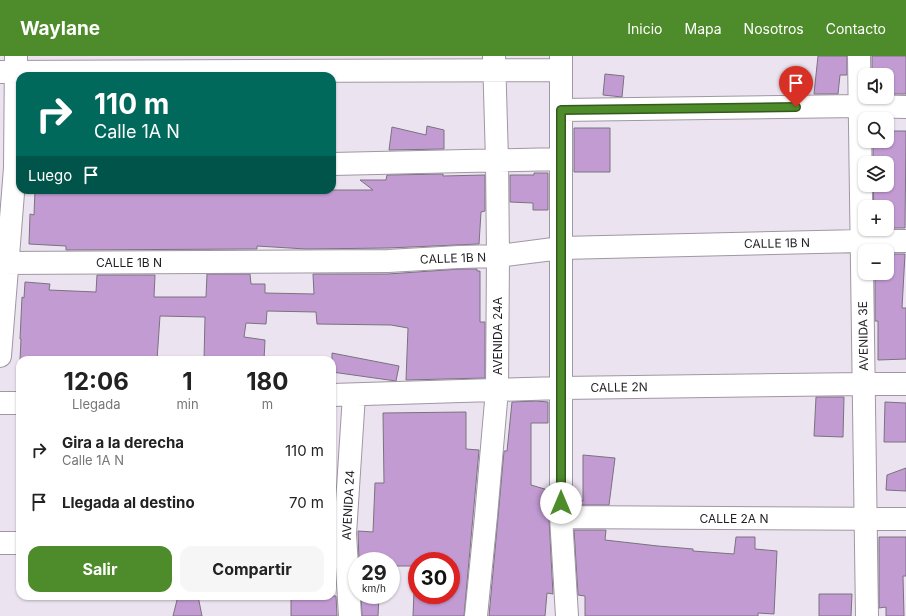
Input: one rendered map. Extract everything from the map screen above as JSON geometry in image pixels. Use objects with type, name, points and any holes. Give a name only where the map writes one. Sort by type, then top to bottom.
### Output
[{"type":"street","name":"AVENIDA 3E","points":[[859,56],[867,616]]},
{"type":"street","name":"AVENIDA 24A","points":[[476,616],[497,390],[498,256],[494,63]]},
{"type":"street","points":[[0,356],[3,263],[12,169],[11,67],[561,63],[561,517],[566,616]]},
{"type":"street","points":[[561,110],[859,106],[906,107]]},
{"type":"street","points":[[336,164],[561,159]]},
{"type":"street","name":"CALLE 1B N","points":[[3,263],[388,261],[498,256],[561,248],[906,241]]},
{"type":"street","name":"CALLE 2N","points":[[336,395],[561,388],[906,384]]},
{"type":"street","name":"AVENIDA 24","points":[[350,616],[339,534],[354,394]]},
{"type":"street","points":[[0,403],[16,403]]},
{"type":"street","name":"CALLE 2A N","points":[[561,517],[906,519]]},
{"type":"street","points":[[0,543],[16,543]]},
{"type":"building","points":[[818,56],[847,56],[847,75],[840,75],[838,94],[814,94]]},
{"type":"building","points":[[872,56],[906,56],[906,94],[894,94],[894,68],[872,68]]},
{"type":"building","points":[[605,74],[624,76],[622,97],[603,95]]},
{"type":"building","points":[[427,126],[444,130],[444,149],[389,150],[392,127],[426,135]]},
{"type":"building","points":[[574,128],[610,128],[610,172],[574,172]]},
{"type":"building","points":[[894,131],[906,131],[905,228],[894,228],[894,200],[874,200],[873,192],[894,192],[894,156],[873,156],[873,148],[894,148]]},
{"type":"building","points":[[534,173],[548,173],[548,210],[533,210],[533,203],[510,202],[510,175],[534,175]]},
{"type":"building","points":[[387,175],[485,175],[485,211],[481,212],[479,244],[388,248],[306,249],[257,246],[257,249],[66,250],[66,246],[29,244],[30,214],[34,215],[35,194],[336,194],[336,190],[373,190],[360,180],[386,180]]},
{"type":"building","points":[[894,254],[905,254],[902,308],[906,308],[906,359],[878,360],[878,321],[875,321],[875,280],[894,280]]},
{"type":"building","points":[[460,269],[477,269],[477,271],[480,271],[480,322],[485,322],[485,378],[406,380],[408,328],[391,325],[317,324],[316,312],[267,311],[266,324],[246,323],[244,337],[265,340],[264,356],[204,356],[205,317],[160,316],[157,356],[20,356],[22,297],[24,298],[25,282],[50,284],[49,290],[96,292],[97,275],[155,275],[154,297],[206,297],[207,274],[250,274],[251,284],[265,284],[265,293],[314,294],[313,274],[388,274]]},
{"type":"building","points":[[332,353],[399,366],[396,381],[336,373],[336,356],[332,356]]},
{"type":"building","points":[[816,397],[844,397],[843,437],[814,436]]},
{"type":"building","points":[[512,402],[548,402],[548,423],[531,423],[531,485],[548,490],[553,594],[547,593],[545,616],[489,616],[504,451],[507,451]]},
{"type":"building","points":[[885,402],[906,403],[906,442],[884,442]]},
{"type":"building","points":[[466,412],[466,449],[479,450],[464,616],[413,616],[413,604],[460,604],[460,552],[408,552],[408,566],[400,566],[400,552],[359,552],[358,531],[373,532],[375,483],[384,483],[383,413]]},
{"type":"building","points":[[583,455],[615,458],[609,505],[574,505],[574,498],[583,501]]},
{"type":"building","points":[[906,468],[906,491],[886,490],[887,475]]},
{"type":"building","points":[[574,530],[606,530],[605,540],[693,549],[693,551],[734,554],[736,537],[755,537],[755,549],[777,551],[774,614],[758,613],[758,616],[585,616],[585,596],[578,595]]},
{"type":"building","points":[[879,537],[906,537],[906,576],[903,576],[904,616],[886,616],[886,607],[879,608]]},
{"type":"building","points":[[819,594],[852,594],[851,616],[819,616]]},
{"type":"building","points":[[336,596],[337,616],[291,616],[291,600],[336,600]]},
{"type":"building","points":[[177,600],[199,600],[202,616],[173,616]]},
{"type":"building","points":[[361,604],[379,604],[378,616],[362,616]]},
{"type":"route","points":[[561,503],[561,110],[796,107]]}]
